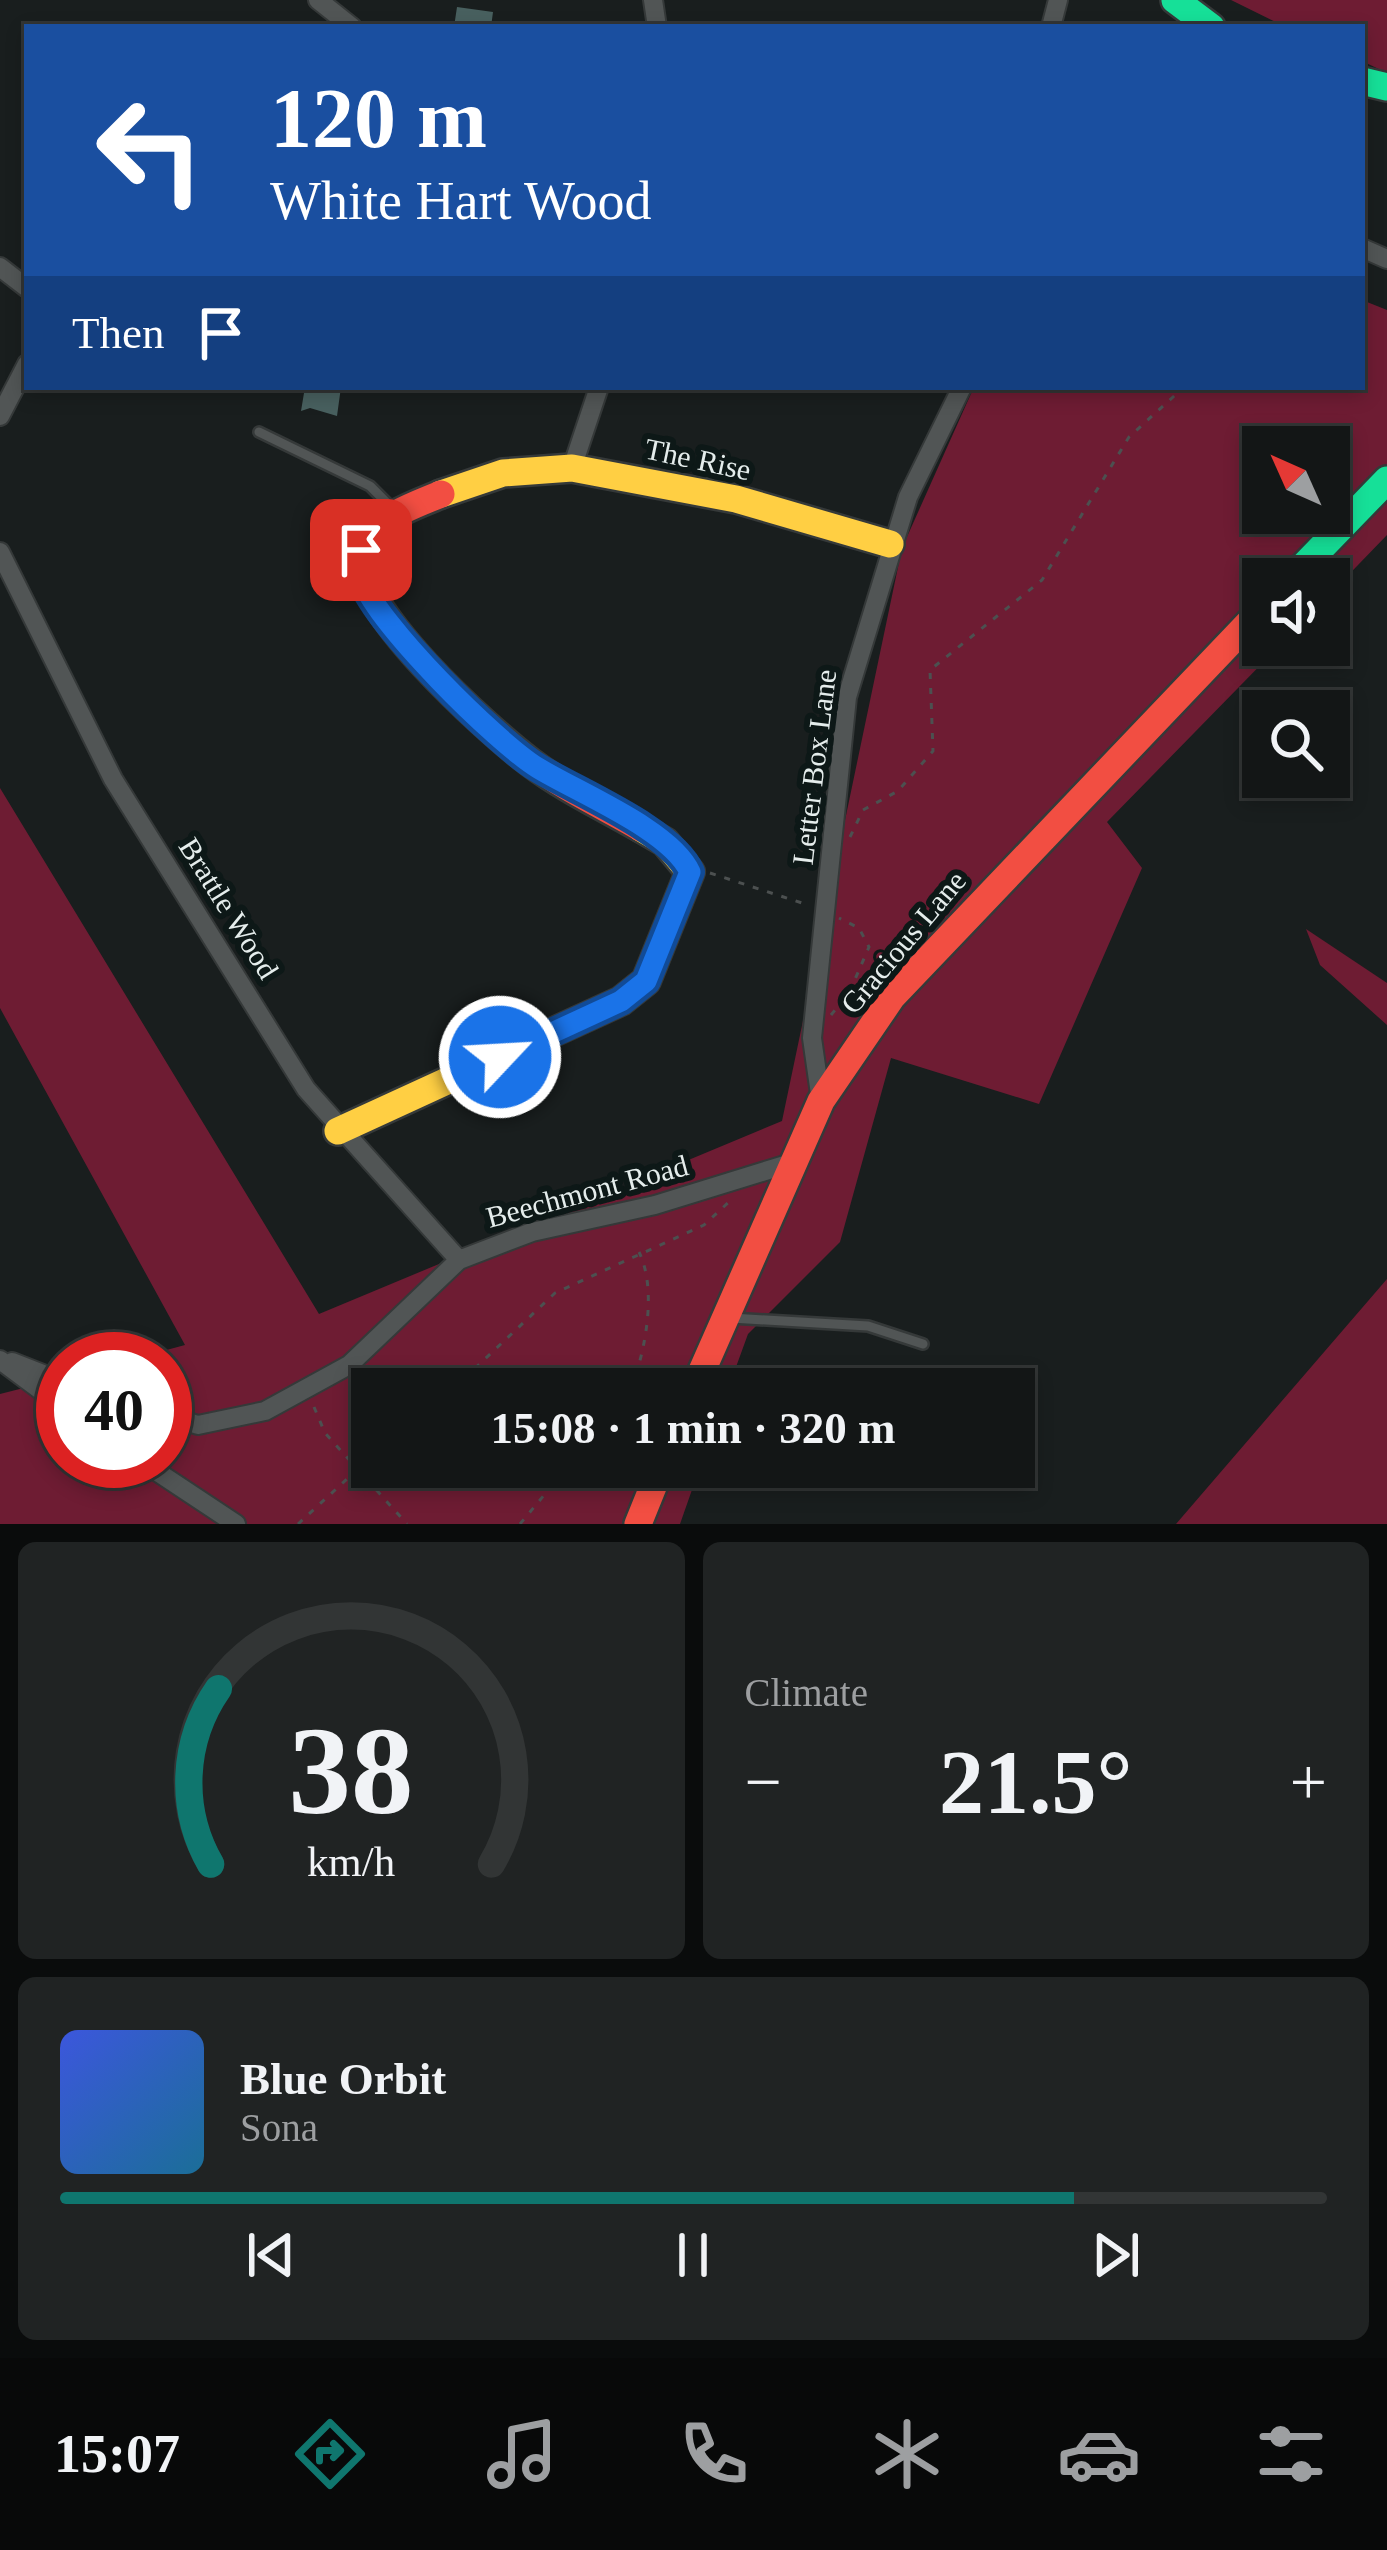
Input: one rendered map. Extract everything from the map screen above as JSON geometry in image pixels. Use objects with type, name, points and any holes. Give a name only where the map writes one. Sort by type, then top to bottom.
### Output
[{"type":"street","points":[[318,0],[348,24]]},
{"type":"street","points":[[1175,0],[1207,24]]},
{"type":"street","points":[[0,267],[24,286]]},
{"type":"street","points":[[0,416],[24,370]]},
{"type":"street","points":[[572,467],[597,390]]},
{"type":"street","name":"Letter Box Lane","points":[[821,1101],[812,1038],[847,697],[890,544],[922,463],[960,390]]},
{"type":"street","name":"The Rise","points":[[396,515],[502,473],[572,467],[736,499],[890,544]]},
{"type":"street","points":[[1311,558],[1387,480]]},
{"type":"street","points":[[338,1131],[621,1001],[646,981],[690,872],[665,842],[532,764],[388,625],[361,576],[361,550],[384,520],[396,515]]},
{"type":"street","name":"Brattle Wood","points":[[0,552],[113,778],[306,1089],[338,1131],[459,1260]]},
{"type":"street","name":"Gracious Lane","points":[[703,1368],[821,1101],[892,997],[1242,630]]},
{"type":"street","name":"Beechmont Road","points":[[192,1423],[265,1411],[349,1365],[459,1260],[532,1232],[655,1205],[791,1163]]},
{"type":"street","points":[[0,1359],[36,1372]]},
{"type":"street","points":[[0,1359],[36,1387]]},
{"type":"street","points":[[182,1488],[236,1524]]},
{"type":"street","points":[[638,1524],[653,1488]]},
{"type":"lane","points":[[259,432],[370,486],[396,515]]},
{"type":"lane","points":[[726,1318],[868,1326],[923,1343]]},
{"type":"path","points":[[849,840],[863,810],[898,791],[933,751],[930,670],[1042,580],[1129,437],[1181,390]]},
{"type":"path","points":[[690,872],[719,873],[826,911],[859,928],[868,947],[849,994],[812,1038]]},
{"type":"path","points":[[475,1368],[555,1293],[584,1284],[638,1251],[704,1226],[731,1199]]},
{"type":"path","points":[[637,1368],[651,1277],[638,1251]]},
{"type":"path","points":[[307,1388],[325,1432],[351,1461]]},
{"type":"path","points":[[298,1524],[351,1474]]},
{"type":"path","points":[[375,1488],[407,1524]]},
{"type":"path","points":[[520,1524],[549,1488]]},
{"type":"shaded area","points":[[1231,0],[1387,0],[1387,73],[1365,62],[1365,24],[1280,24]]},
{"type":"shaded area","points":[[1365,301],[1387,310],[1387,535],[1350,573],[1350,558],[1242,558],[1242,666],[1259,666],[1107,822],[1142,868],[1039,1104],[891,1058],[840,1242],[748,1334],[736,1368],[351,1368],[351,1488],[693,1488],[680,1524],[0,1524],[0,1394],[36,1385],[36,1488],[192,1488],[192,1332],[178,1332],[0,1008],[0,788],[319,1314],[782,1121],[902,548],[973,390],[1365,390]]},
{"type":"shaded area","points":[[1306,929],[1387,983],[1387,1025],[1320,965]]},
{"type":"shaded area","points":[[1387,1279],[1387,1524],[1176,1524]]},
{"type":"building","points":[[457,7],[493,12],[491,24],[454,24]]},
{"type":"building","points":[[304,390],[341,390],[337,416],[310,408],[301,411]]},
{"type":"traffic: fast","points":[[1175,0],[1207,24]]},
{"type":"traffic: fast","points":[[1365,82],[1387,87]]},
{"type":"traffic: fast","points":[[1311,558],[1387,480]]},
{"type":"traffic: slow","points":[[441,494],[503,473],[572,468],[736,499],[890,544]]},
{"type":"traffic: slow","points":[[338,1131],[621,1001],[646,981],[690,872],[665,842],[641,828]]},
{"type":"traffic: jam","points":[[441,494],[394,515],[366,541],[361,552],[363,575],[376,602],[425,665],[510,746],[557,780],[641,828]]},
{"type":"traffic: jam","points":[[703,1368],[821,1101],[892,997],[1242,630]]},
{"type":"traffic: jam","points":[[638,1524],[653,1488]]},
{"type":"route","points":[[361,550],[361,576],[388,625],[503,739],[532,764],[665,842],[684,858],[690,872],[646,981],[621,1001],[500,1057]]}]
